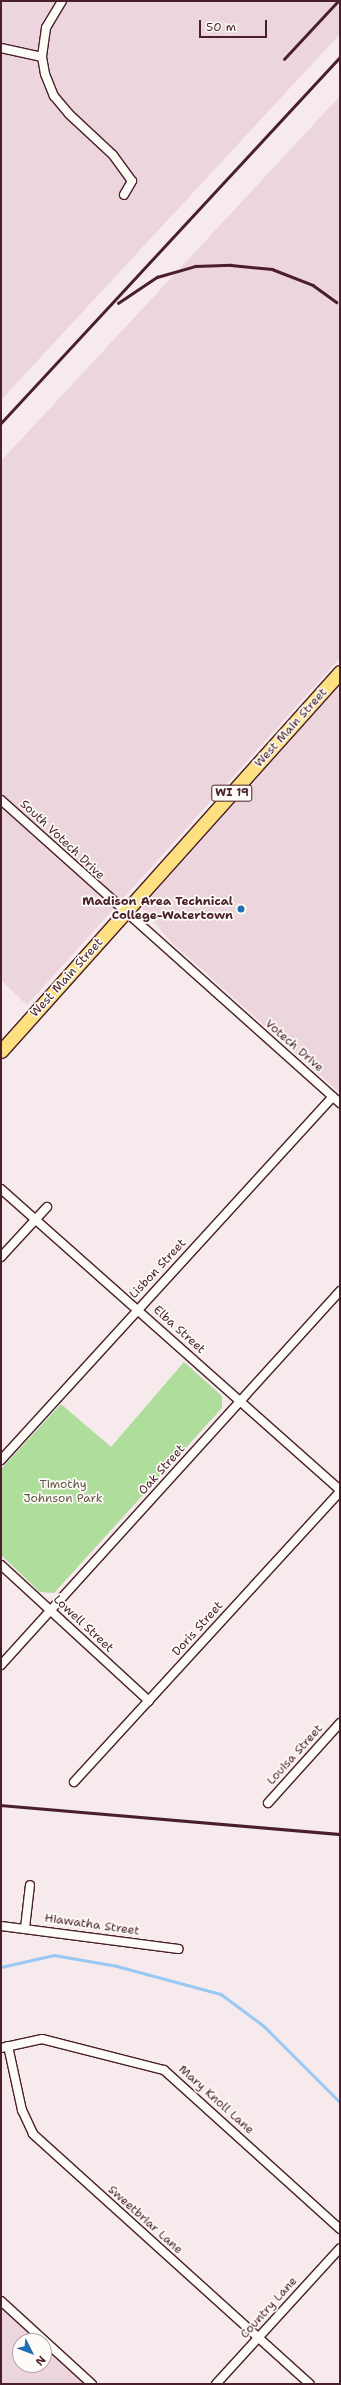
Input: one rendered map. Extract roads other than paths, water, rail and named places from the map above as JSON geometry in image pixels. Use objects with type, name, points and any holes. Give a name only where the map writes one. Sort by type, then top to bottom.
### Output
[{"type":"main road","name":"West Main Street","points":[[1,1051],[340,672]]},
{"type":"street","points":[[62,1],[46,28],[42,57],[54,96],[113,155],[132,181],[124,195]]},
{"type":"street","points":[[1,48],[13,54],[42,57]]},
{"type":"street","name":"South Votech Drive","points":[[1,800],[124,914],[232,1008]]},
{"type":"street","name":"Votech Drive","points":[[232,1008],[340,1103]]},
{"type":"street","name":"Lisbon Street","points":[[1,1460],[137,1309],[333,1097]]},
{"type":"street","name":"Elba Street","points":[[1,1189],[240,1400],[340,1491]]},
{"type":"street","points":[[1,1257],[47,1207]]},
{"type":"street","name":"Oak Street","points":[[1,1665],[51,1612],[240,1400],[340,1291]]},
{"type":"street","name":"Doris Street","points":[[74,1782],[340,1491]]},
{"type":"street","name":"Lowell Street","points":[[1,1565],[149,1701]]},
{"type":"street","name":"Louisa Street","points":[[268,1803],[340,1723]]},
{"type":"street","points":[[25,1928],[30,1885]]},
{"type":"street","name":"Hiawatha Street","points":[[1,1926],[25,1928],[179,1950]]},
{"type":"street","name":"Mary Knoll Lane","points":[[5,2047],[42,2039],[164,2070],[340,2229]]},
{"type":"street","name":"Sweetbriar Lane","points":[[5,2047],[22,2110],[33,2134],[257,2339],[310,2384]]},
{"type":"street","name":"Country Lane","points":[[216,2384],[340,2248]]},
{"type":"street","points":[[1,2301],[92,2384]]},
{"type":"waterway","points":[[1,1967],[54,1955],[117,1966],[221,1994],[264,2026],[340,2102]]},
{"type":"railway","points":[[284,59],[338,1]]},
{"type":"railway","points":[[1,423],[340,57]]},
{"type":"railway","points":[[118,303],[157,277],[195,266],[231,265],[272,269],[313,285],[336,302]]},
{"type":"railway","points":[[1,1805],[340,1834]]},
{"type":"place","name":"Madison Area Technical College-Watertown","points":[[241,909]]},
{"type":"park label","name":"Timothy Johnson Park","points":[[63,1492]]}]
